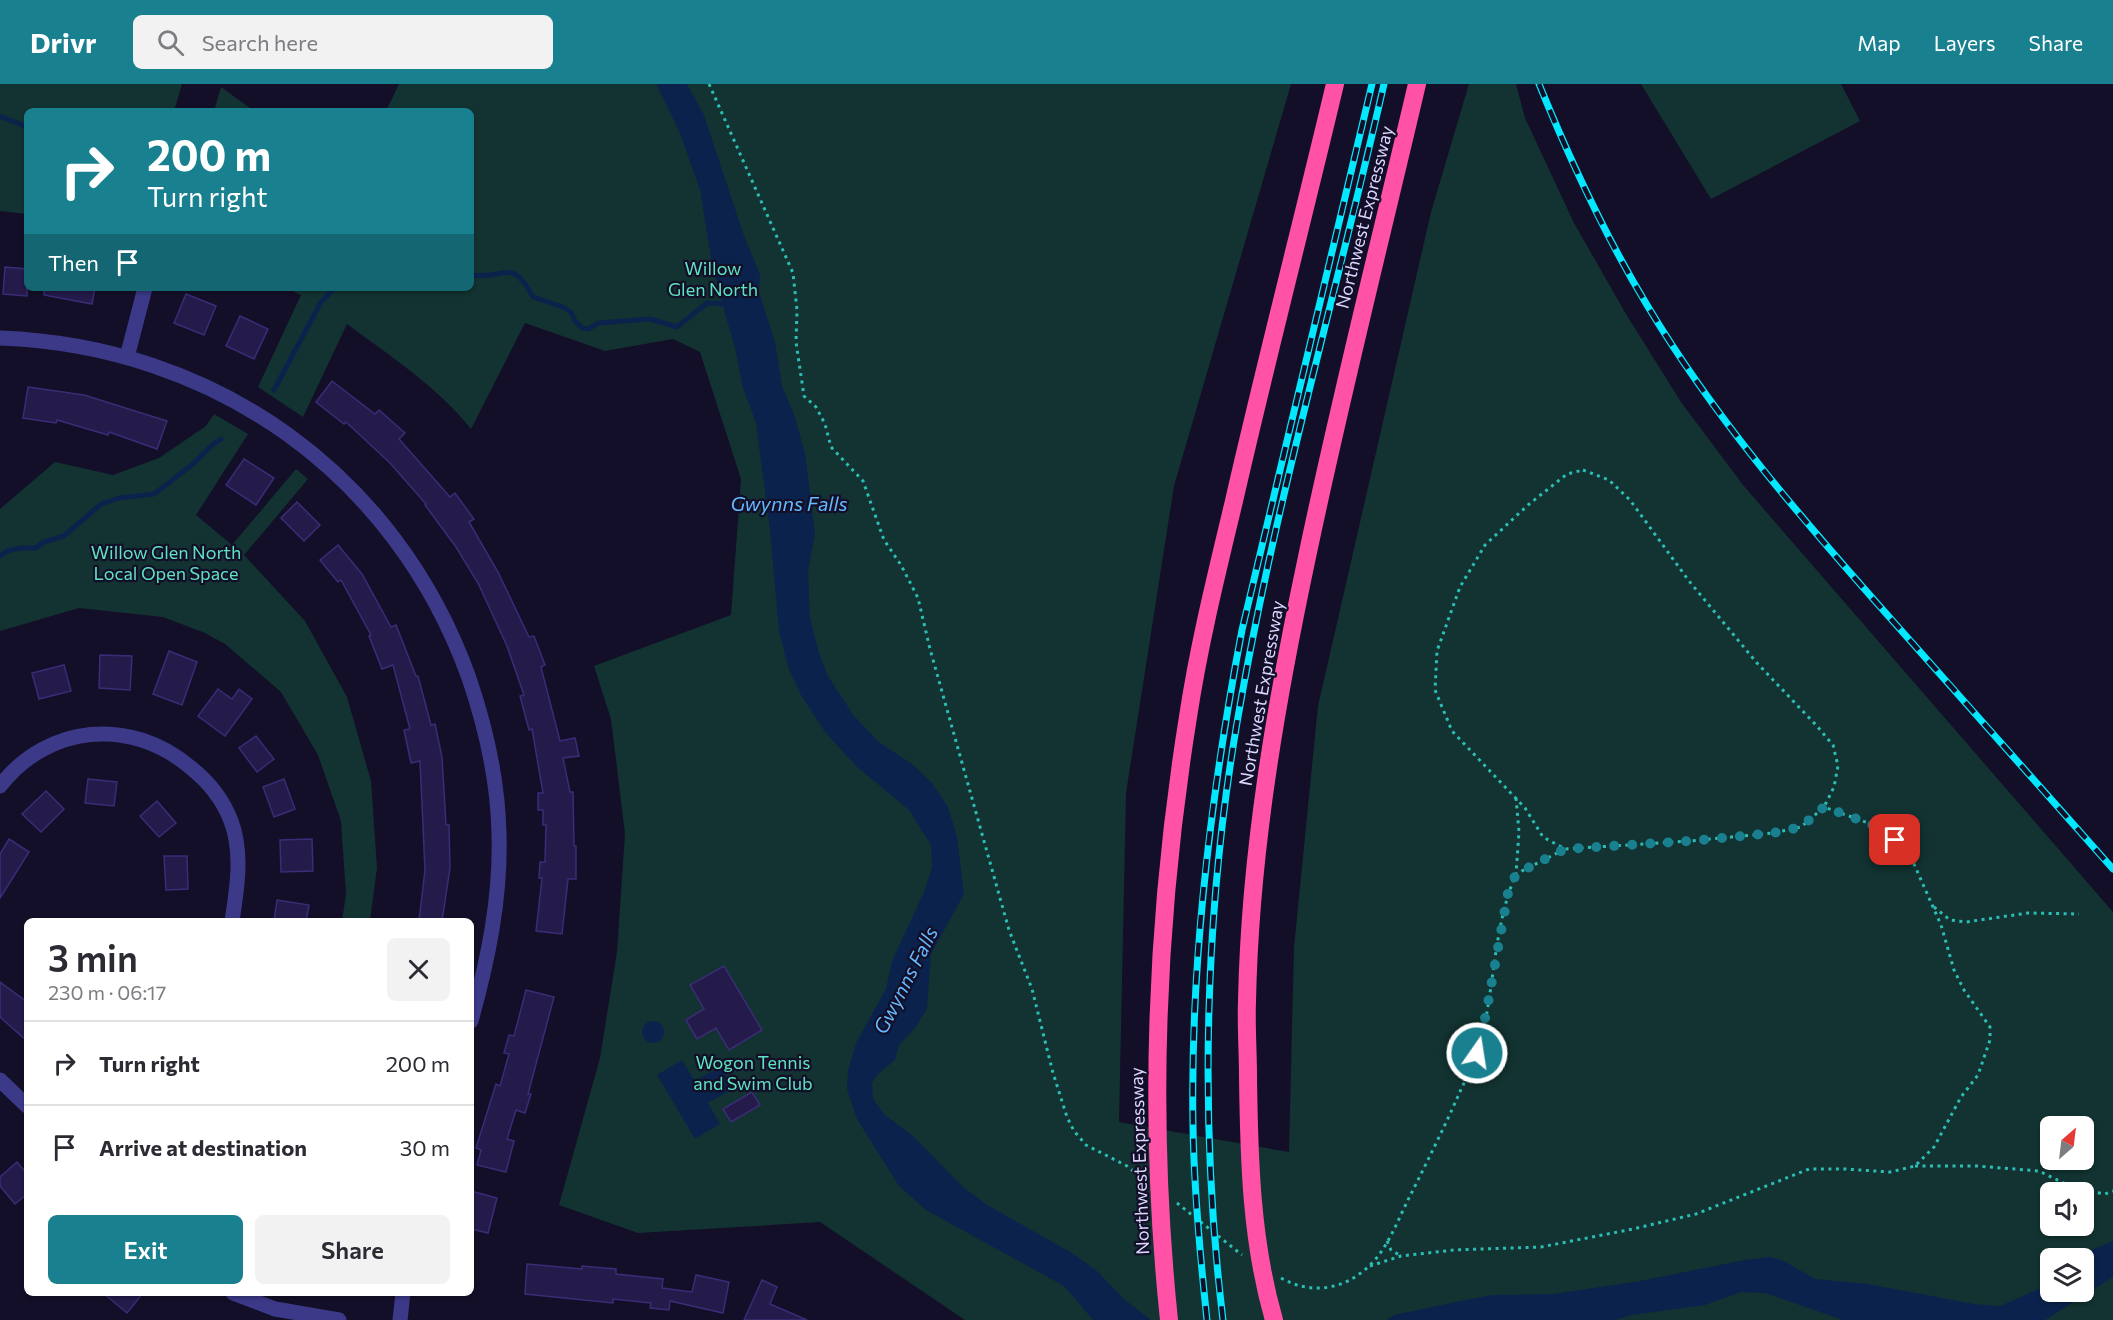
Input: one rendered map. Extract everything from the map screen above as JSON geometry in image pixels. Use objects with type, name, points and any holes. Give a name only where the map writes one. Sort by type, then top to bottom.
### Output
[{"type":"highway","name":"Northwest Expressway","points":[[1169,1320],[1160,1214],[1156,1120],[1159,995],[1172,827],[1188,714],[1206,621],[1335,84]]},
{"type":"highway","name":"Northwest Expressway","points":[[1274,1320],[1264,1286],[1254,1222],[1248,1092],[1247,1000],[1258,837],[1289,641],[1334,430],[1417,84]]},
{"type":"street","points":[[127,357],[145,291]]},
{"type":"street","points":[[0,338],[46,342],[127,357],[165,370],[249,408],[283,430],[349,485],[406,553],[431,593],[458,648],[479,707],[493,769],[499,834],[498,888],[481,985],[474,1010]]},
{"type":"street","points":[[0,786],[25,760],[48,746],[74,736],[129,735],[154,743],[179,757],[218,795],[231,822],[237,850],[237,891],[232,918]]},
{"type":"street","points":[[0,1080],[24,1103]]},
{"type":"street","points":[[242,1296],[275,1309],[339,1320]]},
{"type":"street","points":[[400,1320],[403,1296]]},
{"type":"path","points":[[709,84],[793,273],[797,310],[796,342],[804,396],[816,406],[825,424],[831,447],[863,481],[884,540],[901,565],[918,598],[930,649],[1009,930],[1032,989],[1067,1117],[1074,1131],[1086,1145],[1145,1180]]},
{"type":"path","points":[[1516,874],[1565,849],[1690,841],[1773,833],[1801,827],[1824,807],[1834,787],[1838,766],[1833,745],[1757,663],[1689,581],[1630,500],[1609,480],[1583,470],[1568,474],[1528,505],[1485,545],[1460,587],[1437,651],[1435,690],[1452,731],[1525,808],[1543,837],[1565,849]]},
{"type":"path","points":[[1369,1266],[1387,1241],[1440,1137],[1477,1053],[1508,893],[1516,874],[1519,832],[1516,798]]},
{"type":"path","points":[[1824,807],[1871,824],[1895,840],[1914,864],[1941,925],[1954,970],[1964,990],[1990,1027],[1990,1040],[1978,1075],[1961,1097],[1934,1147],[1915,1166]]},
{"type":"path","points":[[1932,906],[1950,920],[1966,922],[2028,913],[2079,914]]},
{"type":"path","points":[[1274,1274],[1292,1284],[1317,1290],[1338,1286],[1369,1266],[1401,1256],[1454,1250],[1541,1247],[1633,1229],[1696,1214],[1809,1169],[1890,1172],[1915,1166],[1977,1166],[2039,1171],[2076,1189],[2105,1194],[2113,1191]]},
{"type":"path","points":[[1173,1200],[1247,1258]]},
{"type":"path","points":[[1387,1241],[1391,1250],[1401,1256]]},
{"type":"green space","points":[[0,84],[182,84],[175,108],[24,108],[24,214],[0,211]]},
{"type":"green space","points":[[399,84],[1291,84],[1174,486],[1126,793],[1119,1122],[1289,1152],[1294,947],[1318,706],[1431,212],[1469,84],[1516,84],[1525,118],[1574,223],[1626,314],[1681,402],[1743,485],[2113,912],[2113,1320],[965,1320],[820,1222],[638,1233],[559,1205],[600,1058],[617,952],[625,834],[611,719],[594,666],[731,615],[741,479],[700,352],[673,339],[605,351],[525,323],[471,429],[429,386],[347,324],[303,417],[258,387],[301,295],[292,291],[474,291],[474,108],[387,108]]},
{"type":"green space","points":[[1641,84],[1841,84],[1860,121],[1711,199]]},
{"type":"green space","points":[[221,87],[250,108],[215,108]]},
{"type":"green space","name":"Willow Glen North Local Open Space","points":[[214,414],[248,434],[196,515],[232,545],[296,469],[308,479],[244,555],[305,621],[347,697],[371,781],[377,868],[370,918],[342,918],[346,894],[341,821],[318,755],[281,692],[225,644],[205,633],[163,617],[79,608],[0,631],[0,509],[55,462],[113,475],[159,458],[206,426]]},
{"type":"water","name":"Gwynns Falls","points":[[656,84],[687,84],[704,115],[743,233],[760,275],[759,292],[775,342],[782,386],[794,414],[805,453],[815,534],[808,572],[810,618],[828,676],[854,716],[880,743],[912,764],[932,783],[948,807],[957,837],[964,894],[931,954],[927,1009],[915,1028],[899,1045],[895,1060],[878,1074],[872,1083],[873,1099],[885,1115],[913,1136],[964,1188],[989,1206],[1072,1253],[1097,1271],[1124,1299],[1151,1320],[1093,1320],[1064,1286],[926,1210],[899,1186],[857,1119],[847,1089],[848,1071],[856,1043],[886,989],[892,961],[924,892],[932,867],[931,845],[909,810],[856,766],[825,732],[801,695],[788,667],[779,631],[770,531],[756,423],[743,388],[711,258],[700,190],[680,133]]},
{"type":"water","points":[[653,1021],[661,1024],[664,1032],[661,1040],[653,1043],[645,1040],[642,1032],[645,1024]]},
{"type":"water","points":[[682,1060],[695,1081],[721,1066],[734,1088],[708,1103],[720,1124],[695,1139],[657,1075]]},
{"type":"water","points":[[2113,1241],[2113,1277],[2094,1289],[2094,1249]]},
{"type":"water","points":[[1770,1257],[1784,1261],[1815,1279],[1868,1284],[1974,1304],[2000,1306],[2040,1288],[2040,1302],[2073,1302],[2045,1320],[1843,1320],[1765,1293],[1741,1292],[1705,1305],[1632,1315],[1615,1320],[1387,1320],[1394,1315],[1493,1295],[1553,1294],[1640,1281]]},
{"type":"building","points":[[5,267],[24,269],[24,291],[27,291],[27,296],[3,294]]},
{"type":"building","points":[[44,291],[94,291],[92,304],[44,295]]},
{"type":"building","points":[[186,294],[216,306],[204,335],[174,323]]},
{"type":"building","points":[[240,316],[268,329],[254,359],[226,346]]},
{"type":"building","points":[[332,381],[375,414],[379,410],[405,433],[399,439],[450,497],[455,493],[474,519],[469,522],[498,572],[529,637],[534,636],[545,665],[541,667],[560,741],[575,738],[579,756],[563,758],[570,792],[573,792],[576,879],[568,879],[562,934],[536,931],[542,878],[539,878],[540,862],[545,862],[546,825],[543,825],[543,810],[538,810],[538,793],[543,793],[532,729],[529,730],[520,696],[524,695],[507,646],[478,583],[426,504],[390,463],[346,422],[344,424],[316,402]]},
{"type":"building","points":[[28,387],[84,395],[167,421],[157,449],[109,432],[108,435],[57,420],[56,423],[23,418]]},
{"type":"building","points":[[244,459],[274,478],[256,505],[226,485]]},
{"type":"building","points":[[297,502],[320,525],[304,541],[281,518]]},
{"type":"building","points":[[338,545],[362,574],[391,627],[396,625],[416,676],[418,676],[431,725],[435,724],[442,757],[446,825],[449,825],[450,868],[442,918],[419,918],[425,870],[420,761],[411,763],[404,730],[410,729],[393,665],[382,669],[369,636],[371,635],[341,580],[338,582],[320,560]]},
{"type":"building","points":[[169,651],[197,662],[182,705],[153,694]]},
{"type":"building","points":[[100,655],[132,656],[130,690],[99,688]]},
{"type":"building","points":[[64,665],[71,691],[39,699],[32,673]]},
{"type":"building","points":[[218,689],[232,699],[239,689],[252,699],[225,736],[198,716]]},
{"type":"building","points":[[256,736],[274,759],[257,772],[239,748]]},
{"type":"building","points":[[88,779],[117,782],[114,806],[85,803]]},
{"type":"building","points":[[284,779],[295,809],[274,817],[263,787]]},
{"type":"building","points":[[46,791],[64,809],[41,832],[22,814]]},
{"type":"building","points":[[157,801],[176,823],[159,837],[140,816]]},
{"type":"building","points":[[9,839],[29,852],[0,898],[0,854]]},
{"type":"building","points":[[312,839],[313,871],[281,872],[280,840]]},
{"type":"building","points":[[164,856],[187,856],[188,889],[166,890]]},
{"type":"building","points":[[277,900],[309,905],[307,918],[274,918]]},
{"type":"building","points":[[724,966],[762,1030],[729,1050],[716,1028],[697,1039],[686,1020],[704,1009],[690,985]]},
{"type":"building","points":[[0,982],[24,1000],[24,1038],[0,1017]]},
{"type":"building","points":[[526,990],[554,997],[525,1113],[516,1110],[507,1139],[514,1141],[506,1172],[477,1165],[481,1150],[476,1148],[496,1084],[500,1086],[509,1054],[504,1053],[509,1035],[514,1036]]},
{"type":"building","points":[[752,1092],[760,1105],[731,1122],[723,1109]]},
{"type":"building","points":[[17,1162],[24,1170],[24,1196],[15,1204],[0,1186],[0,1177]]},
{"type":"building","points":[[474,1192],[497,1198],[488,1233],[474,1230]]},
{"type":"building","points":[[527,1264],[582,1269],[582,1266],[616,1269],[616,1274],[663,1279],[662,1288],[692,1292],[696,1275],[729,1282],[723,1313],[670,1301],[669,1310],[650,1308],[651,1303],[613,1299],[613,1303],[525,1294]]},
{"type":"building","points":[[762,1280],[777,1287],[770,1304],[807,1320],[744,1320]]},
{"type":"building","points":[[107,1296],[141,1296],[127,1313]]},
{"type":"waterway","points":[[0,116],[24,126]]},
{"type":"waterway","points":[[474,275],[513,273],[525,284],[533,297],[563,307],[571,312],[575,321],[582,328],[588,329],[599,323],[650,319],[677,327],[707,303],[726,304]]},
{"type":"waterway","points":[[274,390],[321,302],[332,291]]},
{"type":"waterway","points":[[0,556],[7,551],[20,548],[36,548],[44,542],[64,536],[101,504],[119,498],[154,494],[221,439]]},
{"type":"railway","points":[[1207,1320],[1195,1175],[1193,1064],[1199,939],[1212,815],[1242,630],[1372,84]]},
{"type":"railway","points":[[1223,1320],[1215,1246],[1208,1094],[1212,942],[1227,791],[1238,717],[1270,557],[1384,84]]},
{"type":"railway","points":[[1539,84],[1575,169],[1616,251],[1673,347],[1701,388],[1762,468],[1825,544],[2113,869]]},
{"type":"route","points":[[1477,1053],[1508,893],[1516,874],[1542,860],[1565,849],[1773,833],[1801,827],[1824,807],[1871,824],[1895,840]]},
{"type":"park label","name":"Willow Glen North","points":[[713,278]]},
{"type":"park label","name":"Wogon Tennis and Swim Club","points":[[753,1072]]}]
